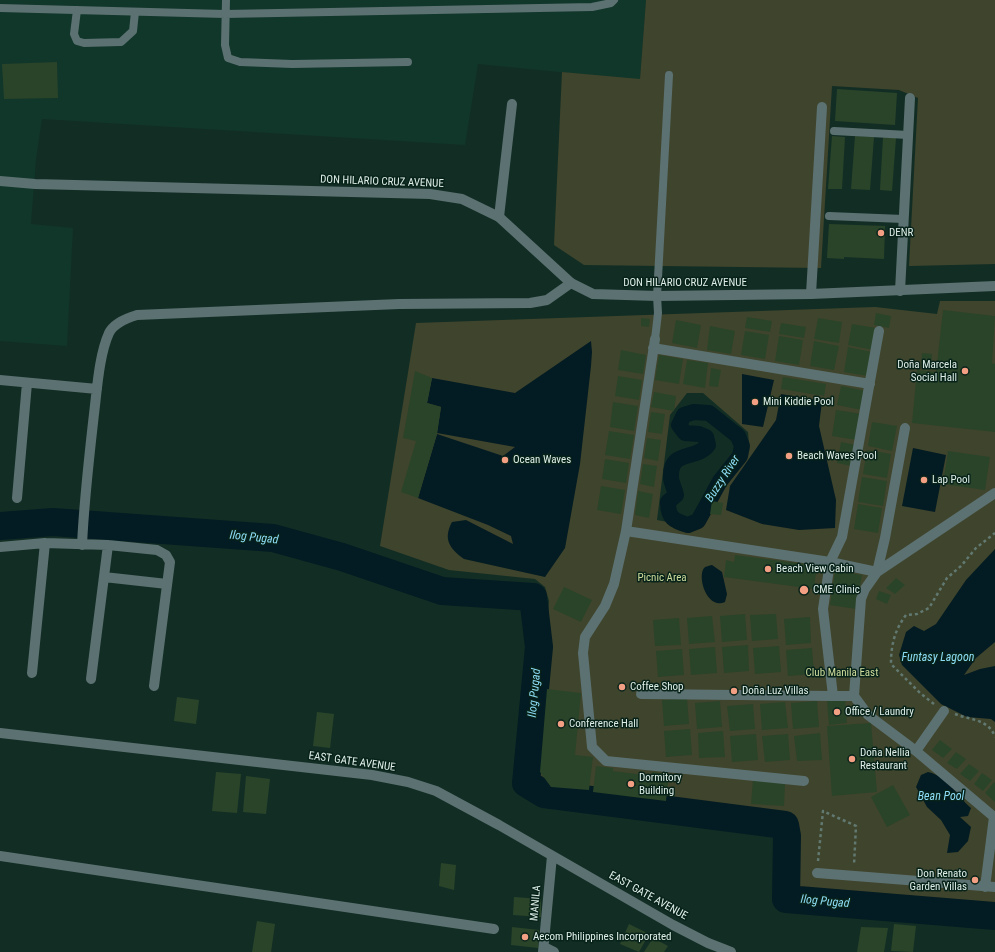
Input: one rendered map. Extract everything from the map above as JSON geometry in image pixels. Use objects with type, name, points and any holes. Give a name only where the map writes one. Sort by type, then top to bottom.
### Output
[{"type":"street","points":[[900,291],[910,98]]},
{"type":"street","points":[[499,217],[512,104]]},
{"type":"street","points":[[811,294],[822,107]]},
{"type":"street","name":"DON HILARIO CRUZ AVENUE","points":[[0,181],[35,184],[430,194],[462,199],[499,217],[571,283],[593,294],[657,296],[811,294],[995,286]]},
{"type":"street","points":[[82,545],[85,495],[97,389],[105,345],[110,331],[123,320],[137,314],[399,304],[530,303],[547,300],[571,283]]},
{"type":"street","points":[[832,696],[823,609],[830,562],[842,537],[879,331]]},
{"type":"street","points":[[804,781],[606,761],[592,747],[583,653],[585,637],[605,606],[614,584],[626,531],[654,344],[870,384]]},
{"type":"street","points":[[0,380],[97,389]]},
{"type":"street","points":[[17,498],[27,383]]},
{"type":"street","points":[[877,572],[885,538],[905,428]]},
{"type":"street","points":[[817,873],[990,887],[994,817],[916,751],[868,715],[854,696],[862,599],[865,589],[877,572],[995,493]]},
{"type":"street","points":[[626,531],[830,562],[877,572]]},
{"type":"street","points":[[32,673],[45,543]]},
{"type":"street","points":[[0,547],[45,543],[108,545],[157,550],[166,555],[170,562],[154,686]]},
{"type":"street","points":[[91,679],[108,545]]},
{"type":"street","points":[[104,577],[167,584]]},
{"type":"street","points":[[641,694],[854,696]]},
{"type":"street","points":[[916,751],[944,711]]},
{"type":"street","name":"EAST GATE AVENUE","points":[[0,733],[372,775],[408,782],[436,791],[673,925],[708,943],[732,952]]},
{"type":"street","points":[[0,856],[494,929]]},
{"type":"street","name":"MANILA","points":[[544,949],[552,856]]},
{"type":"street","points":[[544,949],[554,952]]},
{"type":"lane","points":[[226,0],[225,45],[228,58],[240,62],[300,64],[408,62]]},
{"type":"lane","points":[[0,8],[225,14],[592,7],[611,4],[614,0]]},
{"type":"lane","points":[[77,10],[74,34],[77,41],[84,43],[121,42],[133,31],[135,12]]},
{"type":"lane","points":[[654,344],[658,313],[657,296],[669,75]]},
{"type":"lane","points":[[834,131],[908,135]]},
{"type":"lane","points":[[829,216],[903,219]]},
{"type":"path","points":[[995,533],[976,548],[961,566],[947,578],[929,608],[917,614],[906,616],[898,626],[891,646],[891,664],[920,693],[944,711],[980,721],[992,729],[995,737]]},
{"type":"path","points":[[817,873],[823,811],[856,826],[853,876]]},
{"type":"shaded area","points":[[0,0],[646,0],[640,80],[478,64],[465,145],[42,119],[36,159],[31,224],[73,228],[67,346],[0,341]]},
{"type":"green space","points":[[646,0],[995,0],[995,264],[909,266],[918,98],[899,90],[832,86],[821,268],[584,265],[554,245],[562,72],[640,79]]},
{"type":"green space","name":"Club Manila East","points":[[940,301],[995,301],[995,907],[803,898],[792,888],[795,831],[793,821],[787,816],[550,789],[539,775],[549,601],[545,587],[535,579],[449,570],[380,546],[416,323],[875,307],[937,314]],"holes":[[[687,393],[703,393],[748,432],[749,444],[721,481],[698,528],[657,520],[670,415]]]},
{"type":"water","name":"Ocean Waves","points":[[591,341],[591,366],[580,464],[565,548],[545,577],[464,559],[451,547],[449,543],[448,533],[452,522],[466,520],[513,544],[511,536],[488,525],[418,498],[437,434],[503,456],[515,447],[437,433],[441,407],[427,403],[432,378],[515,393]]},
{"type":"water","name":"Mini Kiddie Pool","points":[[742,374],[774,380],[763,427],[742,424]]},
{"type":"water","name":"Beach Waves Pool","points":[[781,394],[822,401],[819,426],[836,500],[835,528],[799,530],[762,524],[726,510],[730,486],[776,420]]},
{"type":"water","name":"Lap Pool","points":[[913,448],[946,455],[935,512],[902,506]]},
{"type":"water","name":"Funtasy Lagoon","points":[[995,549],[995,642],[976,658],[964,675],[980,669],[995,666],[995,722],[991,719],[967,717],[941,704],[902,665],[899,655],[906,632],[914,626],[924,631],[936,624],[966,580]]},
{"type":"water","points":[[712,565],[722,572],[727,594],[725,602],[719,603],[713,601],[705,591],[702,572],[704,568]]},
{"type":"water","name":"Bean Pool","points":[[928,772],[935,774],[947,782],[971,808],[968,816],[960,817],[971,827],[968,841],[958,852],[947,853],[950,835],[941,820],[927,807],[916,787],[921,775]]},
{"type":"building","points":[[57,62],[58,98],[4,99],[2,64]]},
{"type":"building","points":[[837,89],[897,93],[895,125],[835,121]]},
{"type":"building","points":[[832,136],[845,137],[842,189],[828,189]]},
{"type":"building","points":[[855,136],[874,137],[870,190],[851,189]]},
{"type":"building","points":[[883,137],[896,138],[892,191],[880,190]]},
{"type":"building","points":[[829,224],[885,226],[884,259],[844,257],[844,259],[827,258]]},
{"type":"building","name":"Doña Marcela Social Hall","points":[[943,310],[995,316],[992,363],[995,364],[995,432],[912,423],[917,370],[936,372]]},
{"type":"building","points":[[876,313],[891,316],[889,328],[874,325]]},
{"type":"building","points":[[747,317],[772,321],[770,332],[745,328]]},
{"type":"building","points":[[641,318],[650,319],[649,327],[641,326]]},
{"type":"building","points":[[818,318],[842,322],[839,343],[814,339]]},
{"type":"building","points":[[676,320],[701,325],[697,348],[672,343]]},
{"type":"building","points":[[781,323],[806,327],[804,338],[779,334]]},
{"type":"building","points":[[852,324],[876,328],[873,350],[848,345]]},
{"type":"building","points":[[710,326],[735,331],[731,354],[707,350]]},
{"type":"building","points":[[745,331],[769,335],[765,359],[741,355]]},
{"type":"building","points":[[779,336],[803,340],[799,365],[775,361]]},
{"type":"building","points":[[814,341],[839,346],[834,370],[810,366]]},
{"type":"building","points":[[848,347],[872,352],[868,376],[844,372]]},
{"type":"building","points":[[621,350],[646,355],[643,374],[618,370]]},
{"type":"building","points":[[922,353],[932,354],[931,367],[921,366]]},
{"type":"building","points":[[659,355],[683,359],[679,384],[655,380]]},
{"type":"building","points":[[687,360],[708,363],[705,388],[683,384]]},
{"type":"building","points":[[711,368],[721,370],[718,387],[709,386]]},
{"type":"building","points":[[415,371],[432,378],[427,403],[441,407],[437,434],[418,498],[401,492],[416,441],[403,438]]},
{"type":"building","points":[[618,376],[642,380],[639,400],[615,396]]},
{"type":"building","points":[[783,377],[826,384],[824,396],[781,389]]},
{"type":"building","points":[[841,386],[866,391],[862,410],[837,405]]},
{"type":"building","points":[[654,392],[676,396],[674,411],[651,407]]},
{"type":"building","points":[[613,402],[638,406],[634,431],[610,427]]},
{"type":"building","points":[[836,410],[862,414],[857,440],[832,436]]},
{"type":"building","points":[[651,412],[665,414],[662,434],[648,432]]},
{"type":"building","points":[[872,422],[897,426],[892,451],[868,446]]},
{"type":"building","points":[[609,431],[634,435],[630,459],[605,455]]},
{"type":"building","points":[[647,438],[661,440],[658,461],[644,458]]},
{"type":"building","points":[[841,442],[856,445],[852,466],[837,463]]},
{"type":"building","points":[[867,450],[891,454],[887,478],[863,474]]},
{"type":"building","points":[[948,451],[990,457],[985,490],[943,484]]},
{"type":"building","points":[[605,459],[629,463],[626,483],[602,479]]},
{"type":"building","points":[[643,464],[657,466],[654,487],[640,484]]},
{"type":"building","points":[[862,477],[887,481],[883,506],[858,502]]},
{"type":"building","points":[[601,486],[625,490],[621,514],[597,510]]},
{"type":"building","points":[[638,491],[653,494],[649,518],[635,515]]},
{"type":"building","points":[[712,501],[723,503],[721,515],[710,514]]},
{"type":"building","points":[[858,504],[882,508],[878,533],[854,529]]},
{"type":"building","name":"Beach View Cabin","points":[[735,555],[812,565],[811,572],[816,573],[814,589],[724,577],[726,560],[734,562]]},
{"type":"building","points":[[835,571],[862,575],[856,609],[830,605]]},
{"type":"building","points":[[896,578],[905,585],[895,594],[886,588]]},
{"type":"building","points":[[564,587],[592,600],[581,622],[553,609]]},
{"type":"building","points":[[879,591],[891,595],[887,604],[876,599]]},
{"type":"building","points":[[745,614],[747,640],[722,642],[720,616]]},
{"type":"building","points":[[776,614],[778,639],[752,641],[750,615]]},
{"type":"building","points":[[712,616],[715,642],[689,644],[687,618]]},
{"type":"building","points":[[810,617],[811,643],[786,645],[784,619]]},
{"type":"building","points":[[679,618],[681,645],[655,646],[653,620]]},
{"type":"building","points":[[748,645],[749,671],[724,673],[722,647]]},
{"type":"building","points":[[779,646],[781,672],[755,674],[753,648]]},
{"type":"building","points":[[715,647],[717,673],[691,675],[689,649]]},
{"type":"building","points":[[812,648],[814,674],[788,676],[786,650]]},
{"type":"building","points":[[682,649],[684,675],[658,677],[656,651]]},
{"type":"building","name":"Conference Hall","points":[[547,689],[581,693],[575,755],[593,757],[589,790],[551,787],[540,772]]},
{"type":"building","points":[[177,697],[199,700],[196,724],[174,721]]},
{"type":"building","points":[[687,698],[689,724],[664,726],[662,700]]},
{"type":"building","name":"Office / Laundry","points":[[845,699],[847,723],[829,725],[827,701]]},
{"type":"building","points":[[720,701],[722,727],[697,729],[695,703]]},
{"type":"building","points":[[817,701],[819,727],[793,729],[791,703]]},
{"type":"building","points":[[785,702],[788,728],[762,730],[760,704]]},
{"type":"building","points":[[753,704],[755,729],[730,731],[727,706]]},
{"type":"building","points":[[317,712],[334,714],[330,748],[313,746]]},
{"type":"building","name":"Doña Nellia Restaurant","points":[[871,723],[877,792],[832,796],[827,726]]},
{"type":"building","points":[[690,729],[692,755],[666,757],[664,731]]},
{"type":"building","points":[[723,731],[725,757],[699,758],[698,733]]},
{"type":"building","points":[[820,733],[822,760],[797,761],[794,736]]},
{"type":"building","points":[[756,734],[758,760],[732,762],[730,736]]},
{"type":"building","points":[[788,734],[790,760],[765,762],[762,736]]},
{"type":"building","points":[[940,740],[952,749],[943,758],[932,750]]},
{"type":"building","points":[[956,752],[966,759],[957,769],[947,763]]},
{"type":"building","points":[[969,764],[979,771],[970,781],[960,774]]},
{"type":"building","name":"Dormitory Building","points":[[596,766],[613,768],[613,771],[652,776],[652,772],[669,774],[666,801],[593,792]]},
{"type":"building","points":[[216,772],[241,774],[237,813],[212,811]]},
{"type":"building","points":[[982,773],[992,780],[983,791],[974,784]]},
{"type":"building","points":[[246,776],[270,779],[266,814],[243,812]]},
{"type":"building","points":[[753,780],[785,783],[784,806],[751,804]]},
{"type":"building","points":[[994,782],[995,783],[995,802],[985,793]]},
{"type":"building","points":[[893,785],[910,815],[887,827],[871,797]]},
{"type":"building","points":[[441,863],[456,865],[454,890],[439,886]]},
{"type":"building","points":[[514,897],[541,899],[541,917],[513,915]]},
{"type":"building","points":[[257,921],[275,924],[271,952],[252,952]]},
{"type":"building","points":[[629,924],[649,934],[639,952],[620,944]]},
{"type":"building","points":[[894,924],[916,926],[913,952],[891,951]]},
{"type":"building","name":"Aecom Philippines Incorporated","points":[[512,927],[539,930],[538,948],[511,945]]},
{"type":"building","points":[[861,927],[888,928],[884,952],[857,952]]},
{"type":"building","points":[[653,938],[668,946],[664,952],[644,952]]},
{"type":"waterway","name":"Buzzy River","points":[[694,412],[709,413],[738,436],[742,446],[740,456],[720,481],[698,521],[688,525],[673,518],[669,512],[668,502],[676,495],[671,477],[672,468],[675,462],[685,456],[703,450],[708,445],[706,437],[699,434],[685,433],[679,425],[684,415],[694,412]]},
{"type":"waterway","name":"Ilog Pugad","points":[[0,526],[53,522],[273,538],[342,557],[442,591],[533,597],[539,647],[526,783],[544,794],[785,825],[787,836],[786,899],[995,916]]},
{"type":"place","name":"DENR","points":[[881,233]]},
{"type":"place","name":"Doña Marcela Social Hall","points":[[965,371]]},
{"type":"place","name":"Mini Kiddie Pool","points":[[755,402]]},
{"type":"place","name":"Beach Waves Pool","points":[[789,456]]},
{"type":"place","name":"Ocean Waves","points":[[505,460]]},
{"type":"place","name":"Lap Pool","points":[[924,480]]},
{"type":"place","name":"Beach View Cabin","points":[[768,569]]},
{"type":"place","name":"CME Clinic","points":[[804,590]]},
{"type":"place","name":"Coffee Shop","points":[[622,687]]},
{"type":"place","name":"Doña Luz Villas","points":[[734,691]]},
{"type":"place","name":"Office / Laundry","points":[[837,712]]},
{"type":"place","name":"Conference Hall","points":[[561,724]]},
{"type":"place","name":"Doña Nellia Restaurant","points":[[852,759]]},
{"type":"place","name":"Dormitory Building","points":[[631,784]]},
{"type":"place","name":"Don Renato Garden Villas","points":[[975,880]]},
{"type":"place","name":"Aecom Philippines Incorporated","points":[[525,937]]},
{"type":"park label","name":"Picnic Area","points":[[662,578]]}]
